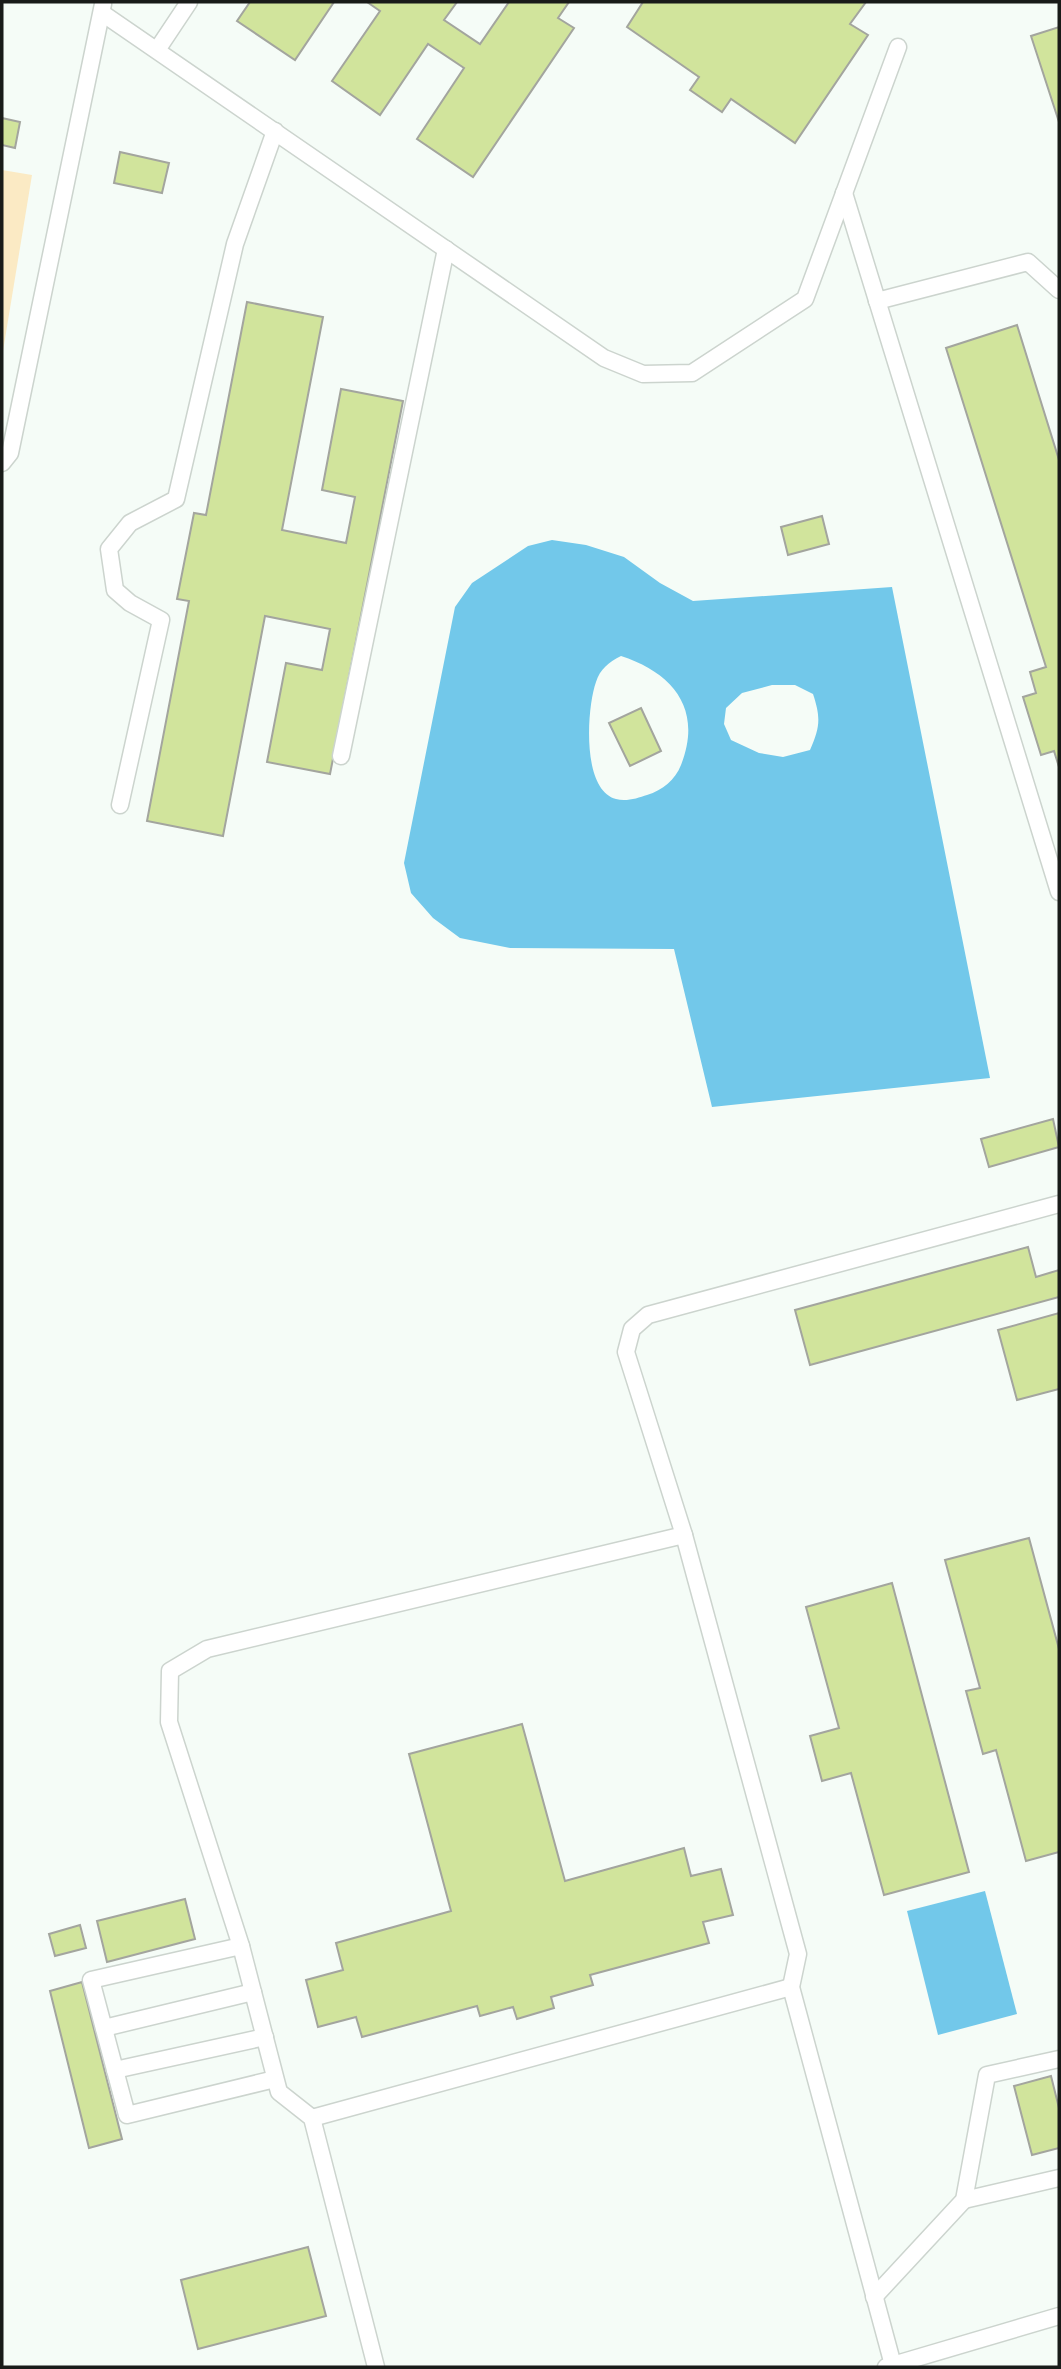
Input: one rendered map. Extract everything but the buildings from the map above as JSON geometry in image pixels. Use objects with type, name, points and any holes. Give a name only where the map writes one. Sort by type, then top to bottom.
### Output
[{"type":"lane","points":[[156,50],[189,2]]},
{"type":"lane","points":[[2,463],[10,453],[103,7],[156,50],[604,358],[643,374],[692,373],[805,299],[898,47]]},
{"type":"lane","points":[[120,804],[161,620],[130,603],[115,590],[108,549],[130,523],[176,499],[235,244],[275,131]]},
{"type":"lane","points":[[844,193],[1059,892]]},
{"type":"lane","points":[[341,756],[446,250]]},
{"type":"lane","points":[[877,301],[1028,262],[1059,290]]},
{"type":"lane","points":[[1059,1204],[648,1315],[632,1329],[626,1352],[684,1535],[798,1954],[791,1987],[890,2366],[1059,2316]]},
{"type":"lane","points":[[376,2367],[312,2118],[279,2092],[241,1946],[169,1722],[170,1671],[207,1649],[684,1535]]},
{"type":"lane","points":[[241,1946],[91,1980],[127,2115],[275,2079]]},
{"type":"lane","points":[[312,2118],[791,1987]]},
{"type":"lane","points":[[104,2028],[253,1993]]},
{"type":"lane","points":[[115,2070],[265,2037]]},
{"type":"lane","points":[[874,2297],[964,2200],[987,2075],[1059,2059]]},
{"type":"lane","points":[[964,2200],[1059,2178]]},
{"type":"shaded area","points":[[2,170],[32,175],[2,357]]},
{"type":"water","points":[[552,540],[586,545],[624,557],[660,583],[693,601],[892,587],[990,1078],[712,1107],[674,949],[510,948],[460,938],[433,918],[411,893],[404,863],[455,607],[472,583],[528,546]],"holes":[[[621,656],[639,663],[669,683],[679,696],[688,727],[687,745],[681,765],[672,780],[653,793],[624,800],[616,799],[605,792],[597,780],[592,765],[589,728],[596,682],[605,666]],[[772,685],[795,685],[813,694],[818,722],[810,750],[783,757],[759,753],[731,740],[724,724],[726,708],[742,693]]]},
{"type":"water","points":[[985,1891],[1017,2014],[938,2035],[907,1911]]}]
